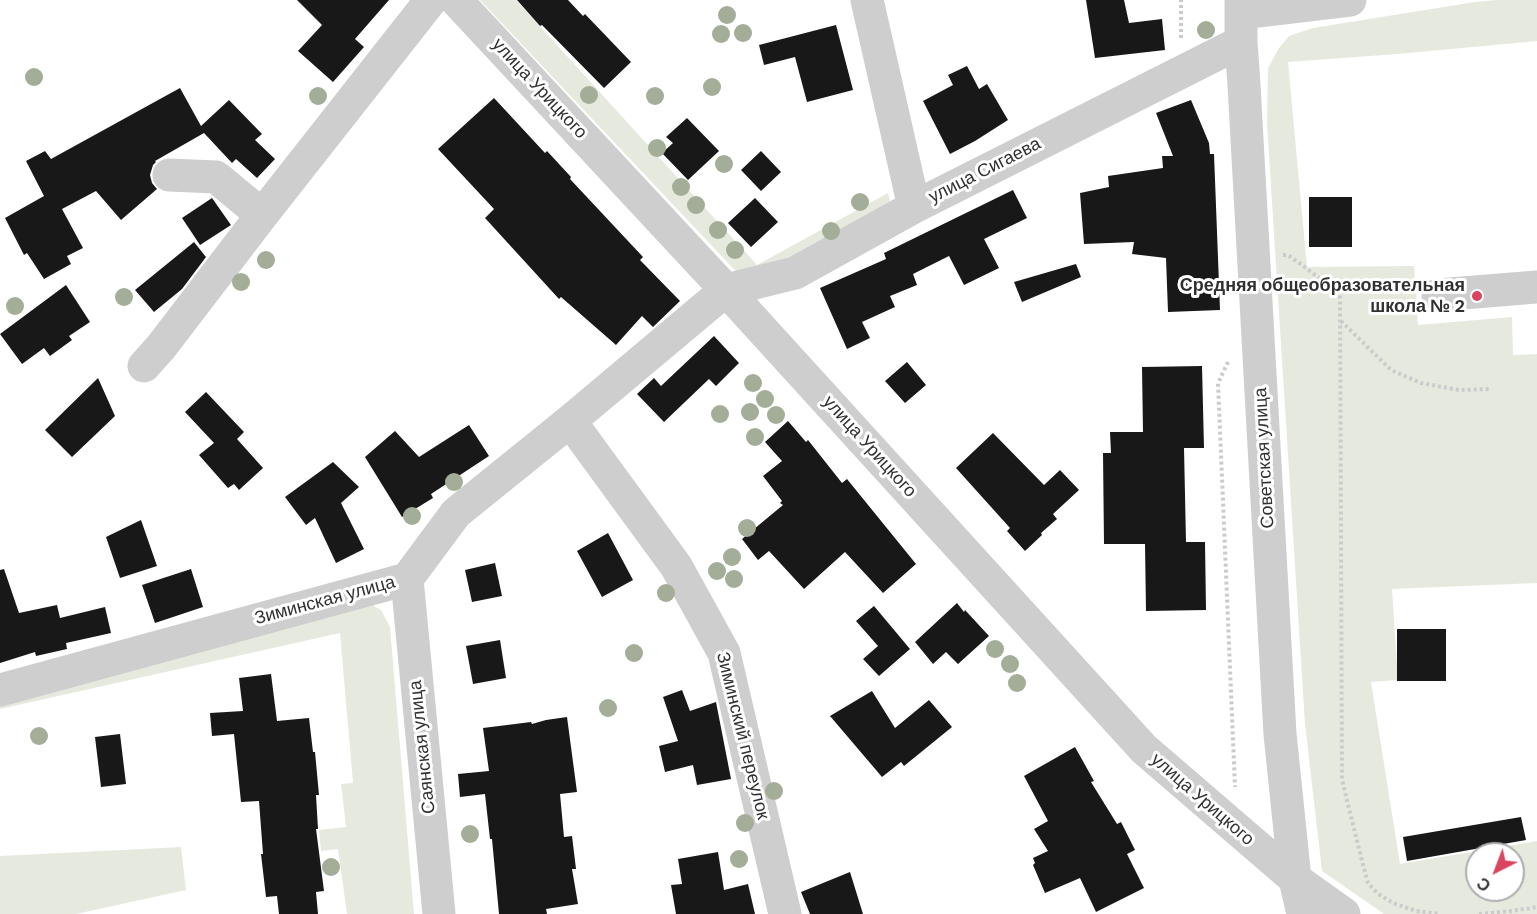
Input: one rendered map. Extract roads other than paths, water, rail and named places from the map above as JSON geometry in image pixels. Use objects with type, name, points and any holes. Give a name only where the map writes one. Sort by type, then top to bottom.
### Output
[{"type":"street","points":[[144,366],[431,0]]},
{"type":"street","name":"улица Урицкого","points":[[456,0],[726,290],[1144,749],[1294,879],[1344,914]]},
{"type":"street","points":[[867,0],[914,207]]},
{"type":"street","name":"улица Сигаева","points":[[726,290],[795,273],[1241,18],[1350,0]]},
{"type":"street","name":"Советская улица","points":[[1241,18],[1280,734],[1294,879],[1303,914]]},
{"type":"street","points":[[169,175],[216,177],[262,215]]},
{"type":"street","points":[[1438,295],[1537,287]]},
{"type":"street","name":"Зиминская улица","points":[[0,690],[407,579],[456,513],[726,290]]},
{"type":"street","name":"Зиминский переулок","points":[[570,421],[676,566],[724,653],[785,914]]},
{"type":"street","name":"Саянская улица","points":[[407,579],[439,914]]},
{"type":"place","name":"Средняя общеобразовательная школа № 2","points":[[1477,296]]}]
